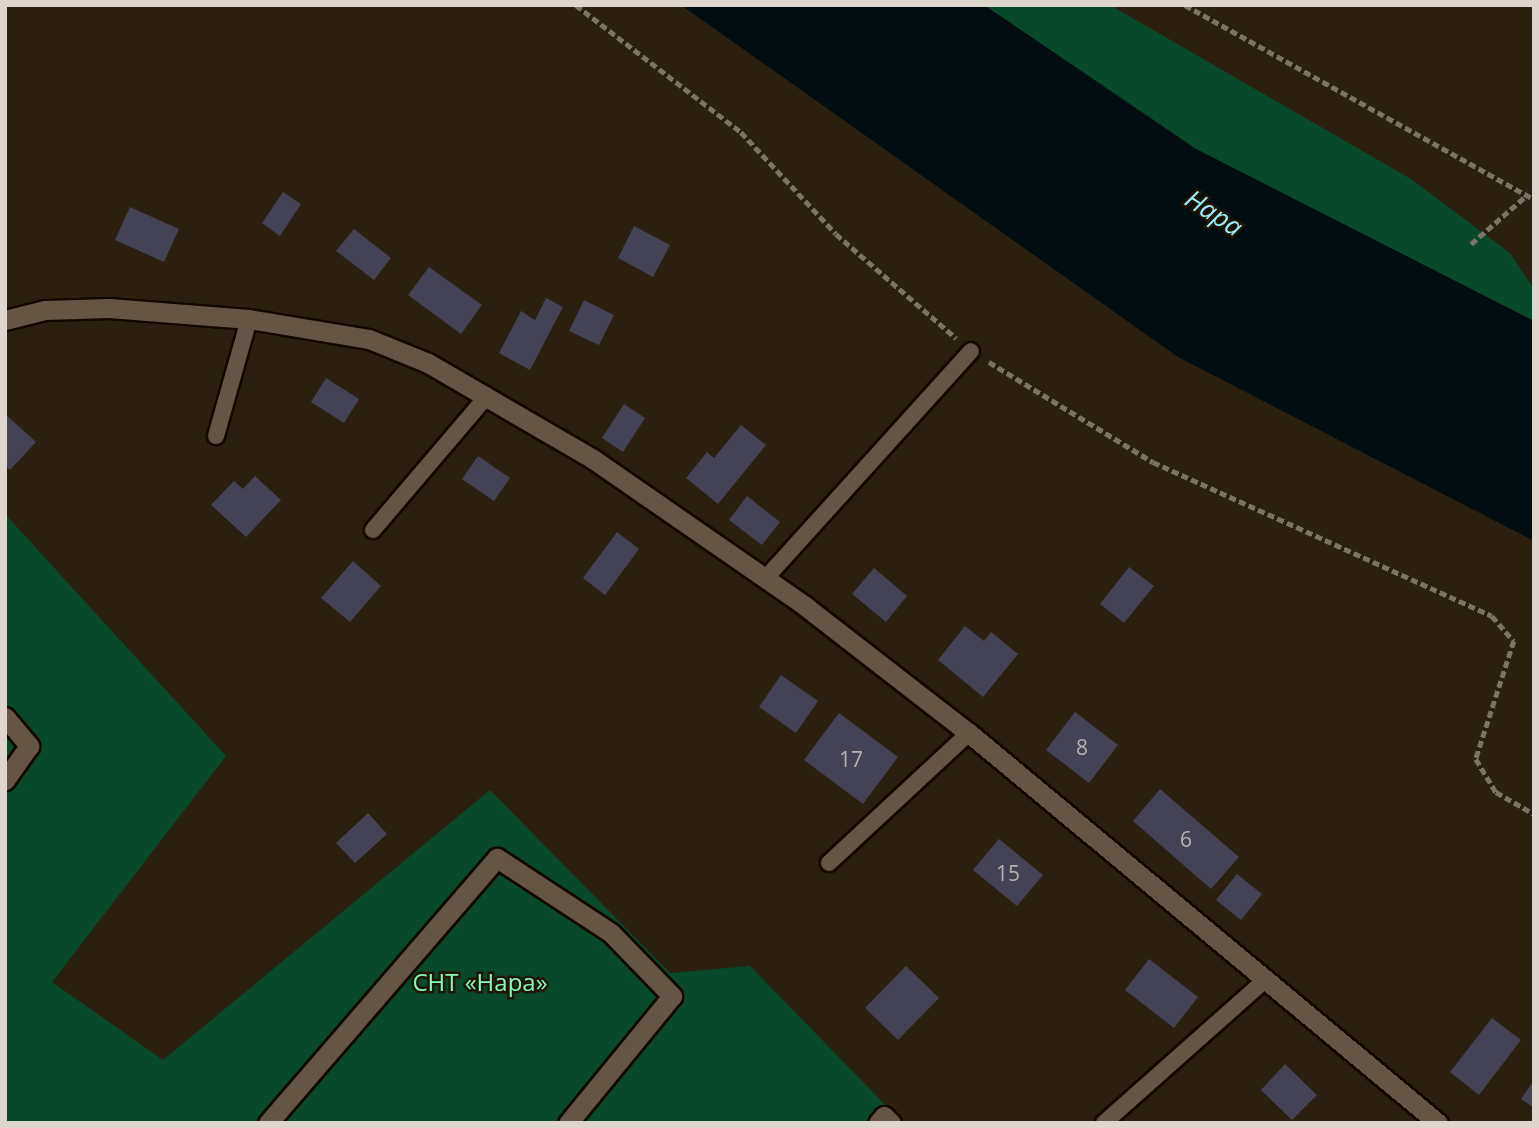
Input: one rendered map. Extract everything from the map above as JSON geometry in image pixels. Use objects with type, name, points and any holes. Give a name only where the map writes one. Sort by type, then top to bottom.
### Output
[{"type":"street","points":[[5,320],[45,310],[109,308],[249,319],[369,339],[428,363],[487,396],[593,459],[765,579],[969,733],[1437,1123]]},
{"type":"street","points":[[5,717],[29,746],[5,780]]},
{"type":"street","points":[[268,1123],[497,858],[611,933],[673,996],[568,1123]]},
{"type":"street","points":[[878,1123],[884,1116],[891,1123]]},
{"type":"lane","points":[[216,436],[249,319]]},
{"type":"lane","points":[[765,579],[971,351]]},
{"type":"lane","points":[[373,530],[487,396]]},
{"type":"lane","points":[[829,863],[969,733]]},
{"type":"lane","points":[[1104,1123],[1266,979]]},
{"type":"path","points":[[576,5],[741,132],[836,233],[971,351],[1153,462],[1492,616],[1514,640],[1476,759],[1496,792],[1534,814]]},
{"type":"path","points":[[1185,5],[1534,198]]},
{"type":"path","points":[[1471,244],[1527,195]]},
{"type":"green space","points":[[984,5],[1110,5],[1411,179],[1510,253],[1534,289],[1534,321],[1196,149]]},
{"type":"green space","name":"СНТ «Нара»","points":[[5,514],[226,756],[52,982],[163,1060],[490,790],[670,973],[750,966],[903,1123],[5,1123]]},
{"type":"water","name":"Нара","points":[[681,5],[984,5],[1196,149],[1534,321],[1534,541],[1178,357]]},
{"type":"building","points":[[283,192],[301,204],[280,236],[262,223]]},
{"type":"building","points":[[130,207],[179,229],[164,262],[115,240]]},
{"type":"building","points":[[634,226],[670,245],[653,277],[618,258]]},
{"type":"building","points":[[354,229],[391,258],[374,280],[336,251]]},
{"type":"building","points":[[429,267],[482,305],[461,334],[408,295]]},
{"type":"building","points":[[546,298],[563,307],[530,370],[499,353],[521,311],[535,320]]},
{"type":"building","points":[[584,300],[614,315],[599,345],[569,331]]},
{"type":"building","points":[[326,378],[359,399],[344,423],[311,402]]},
{"type":"building","points":[[624,404],[645,418],[623,452],[602,438]]},
{"type":"building","points":[[5,414],[36,442],[10,470],[5,466]]},
{"type":"building","points":[[741,425],[766,445],[718,504],[686,478],[707,452],[714,458]]},
{"type":"building","points":[[478,456],[510,478],[494,501],[462,479]]},
{"type":"building","points":[[255,476],[281,500],[246,537],[211,505],[234,481],[243,489]]},
{"type":"building","points":[[747,496],[780,522],[762,545],[729,520]]},
{"type":"building","points":[[617,532],[639,549],[605,595],[583,578]]},
{"type":"building","points":[[353,561],[381,586],[350,622],[321,598]]},
{"type":"building","points":[[1129,567],[1154,586],[1124,623],[1100,604]]},
{"type":"building","points":[[874,568],[907,596],[886,622],[852,594]]},
{"type":"building","points":[[965,626],[984,641],[991,632],[1018,654],[983,697],[938,660]]},
{"type":"building","points":[[781,675],[818,701],[796,733],[759,707]]},
{"type":"building","points":[[1075,712],[1118,745],[1089,783],[1046,750]]},
{"type":"building","points":[[839,713],[898,757],[863,804],[804,760]]},
{"type":"building","points":[[1160,789],[1239,857],[1211,889],[1133,821]]},
{"type":"building","points":[[368,813],[387,834],[355,863],[336,843]]},
{"type":"building","points":[[999,839],[1043,875],[1017,906],[973,870]]},
{"type":"building","points":[[1237,874],[1262,894],[1241,920],[1216,900]]},
{"type":"building","points":[[1149,959],[1198,997],[1174,1028],[1125,990]]},
{"type":"building","points":[[906,966],[939,998],[898,1040],[865,1008]]},
{"type":"building","points":[[1492,1018],[1521,1040],[1479,1095],[1450,1072]]},
{"type":"building","points":[[1285,1064],[1317,1095],[1292,1120],[1261,1090]]},
{"type":"building","points":[[1534,1080],[1534,1108],[1521,1099]]}]
